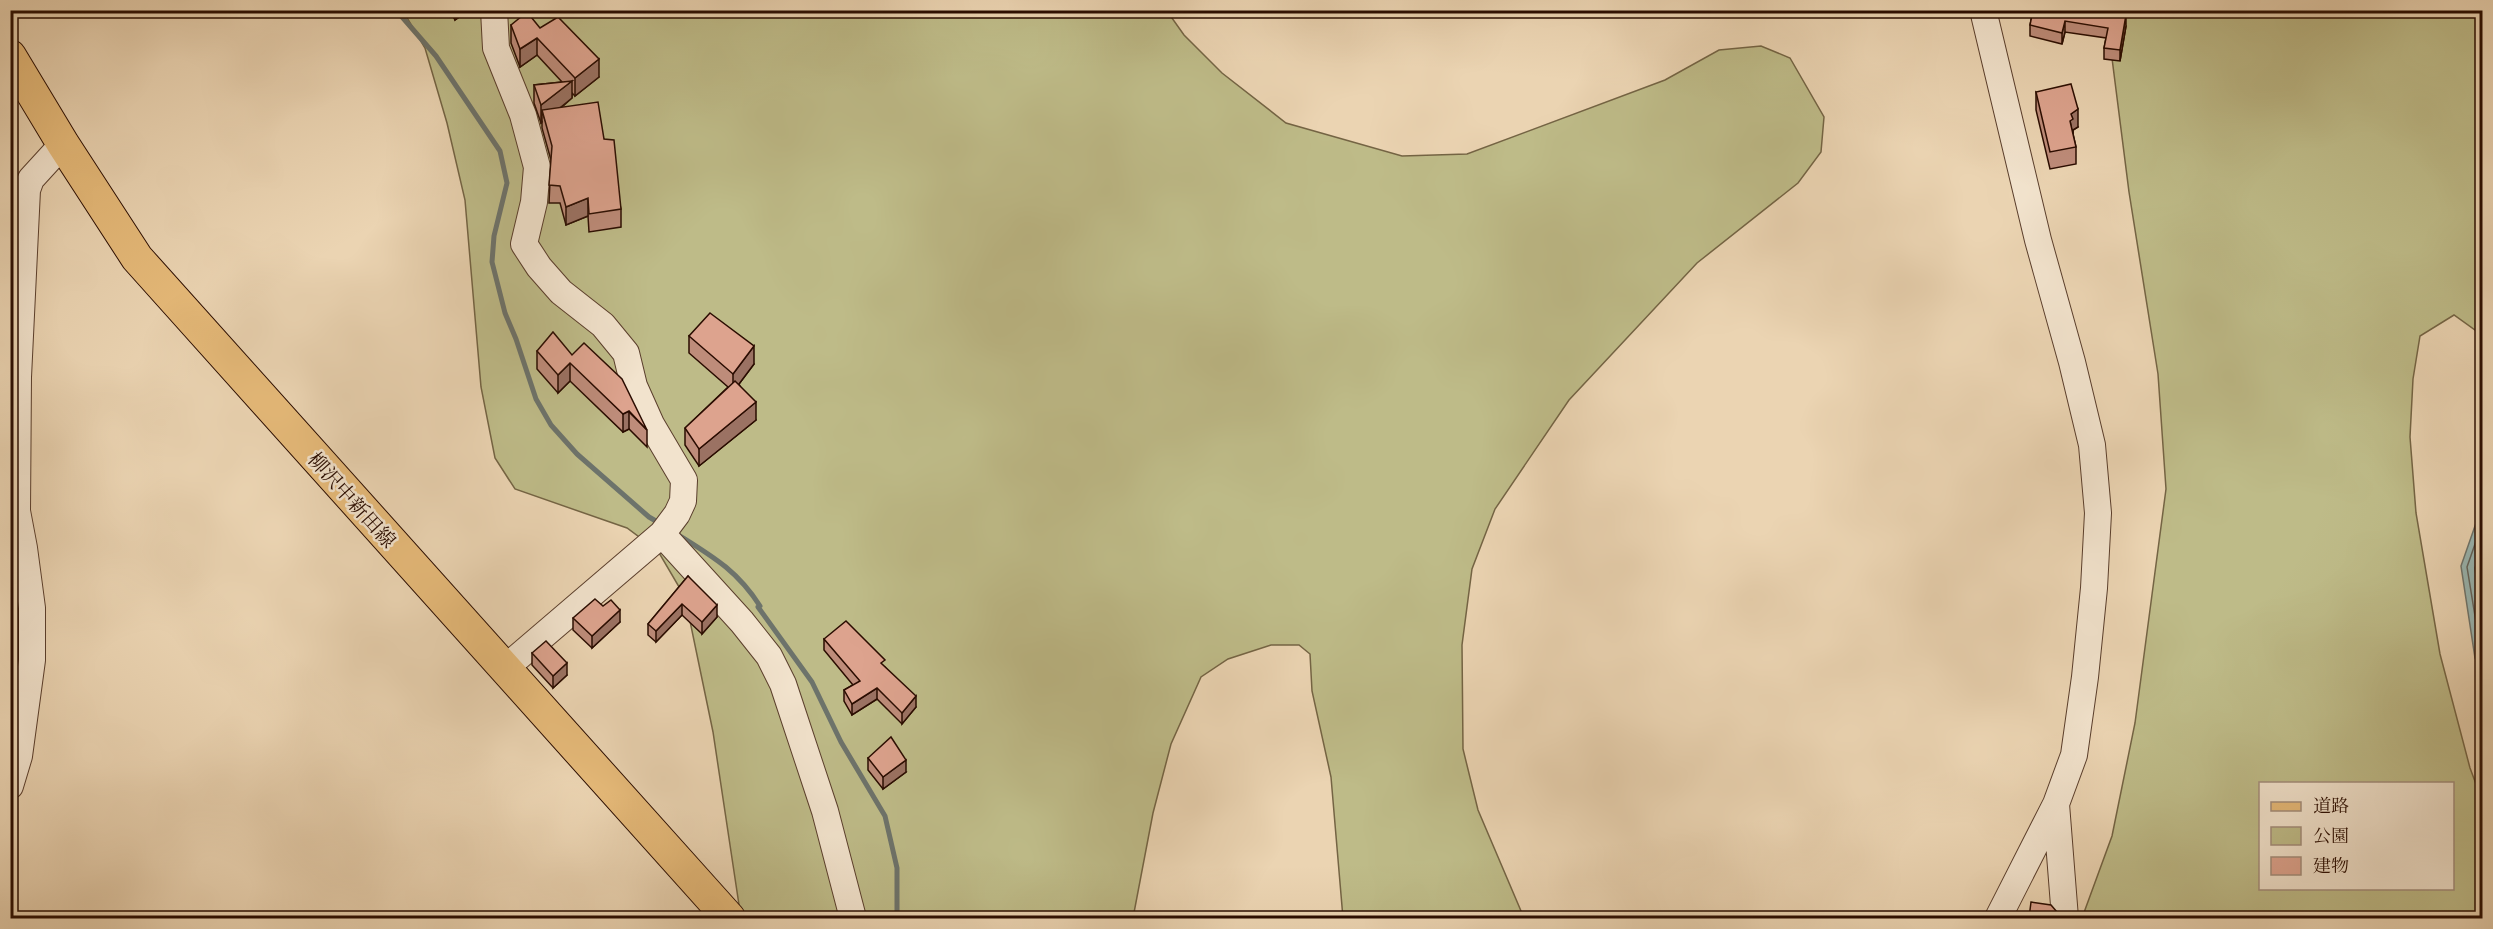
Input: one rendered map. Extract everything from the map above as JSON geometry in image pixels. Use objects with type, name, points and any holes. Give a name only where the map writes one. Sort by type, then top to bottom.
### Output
[{"type":"main road","name":"柳沢中新田線","points":[[10,56],[63,144],[137,258],[729,918]]},
{"type":"street","points":[[494,10],[496,48],[523,115],[537,167],[534,202],[524,244],[539,267],[561,292],[603,325],[626,353],[634,386],[651,424],[684,480],[683,501],[677,514],[662,534],[504,669]]},
{"type":"street","points":[[1983,10],[2038,240],[2072,362],[2091,445],[2098,513],[2094,588],[2074,755],[2056,804],[1998,918]]},
{"type":"street","points":[[10,786],[19,756],[32,660],[32,608],[24,548],[16,511],[18,377],[27,190],[31,179],[63,144]]},
{"type":"street","points":[[662,534],[742,622],[768,656],[783,684],[825,811],[854,918]]},
{"type":"street","points":[[2056,804],[2065,918]]},
{"type":"green space","points":[[403,11],[1167,11],[1184,35],[1222,73],[1286,123],[1402,156],[1467,154],[1665,80],[1719,50],[1761,46],[1790,58],[1824,117],[1821,152],[1798,183],[1697,263],[1569,400],[1495,509],[1472,569],[1462,645],[1463,749],[1478,810],[1524,918],[1343,918],[1331,777],[1312,691],[1310,654],[1299,645],[1271,645],[1228,659],[1201,677],[1171,744],[1153,813],[1133,918],[741,918],[713,732],[685,597],[658,551],[627,528],[515,489],[495,458],[481,387],[465,200],[447,123],[425,48]]},
{"type":"green space","points":[[2106,11],[2482,11],[2482,335],[2454,315],[2420,336],[2413,379],[2410,437],[2416,513],[2440,654],[2470,768],[2482,800],[2482,918],[2082,918],[2112,836],[2135,723],[2166,489],[2158,374],[2129,192]]},
{"type":"water","points":[[2482,506],[2482,671],[2475,658],[2461,566]]},
{"type":"building","points":[[2033,10],[2104,10],[2126,15],[2120,50],[2104,48],[2108,28],[2065,21],[2062,33],[2030,25]]},
{"type":"building","points":[[527,12],[540,28],[558,17],[599,59],[575,78],[537,38],[520,49],[511,25]]},
{"type":"building","points":[[572,81],[541,105],[534,85]]},
{"type":"building","points":[[2071,84],[2078,109],[2071,114],[2073,119],[2070,121],[2076,147],[2050,152],[2036,92]]},
{"type":"building","points":[[598,102],[604,139],[614,140],[621,209],[589,214],[588,198],[566,207],[560,186],[549,185],[552,146],[542,110]]},
{"type":"building","points":[[710,313],[754,346],[733,374],[689,336]]},
{"type":"building","points":[[553,332],[572,355],[584,343],[622,379],[647,430],[629,411],[623,414],[570,363],[558,375],[537,351]]},
{"type":"building","points":[[735,381],[756,402],[699,449],[685,428]]},
{"type":"building","points":[[688,576],[717,605],[702,622],[682,604],[656,631],[648,624]]},
{"type":"building","points":[[595,599],[603,606],[611,600],[620,610],[592,636],[573,618]]},
{"type":"building","points":[[846,621],[885,660],[881,663],[916,696],[902,713],[877,688],[852,704],[844,690],[860,681],[824,639]]},
{"type":"building","points":[[546,641],[567,663],[553,676],[532,653]]},
{"type":"building","points":[[891,737],[906,760],[883,777],[868,758]]},
{"type":"building","points":[[2031,902],[2051,905],[2057,912],[2056,918],[2029,918]]},
{"type":"waterway","points":[[396,10],[436,56],[500,151],[507,183],[494,236],[492,262],[505,313],[536,399],[551,425],[577,454],[649,517],[661,524]]},
{"type":"waterway","points":[[677,534],[733,573],[751,593],[760,606],[758,607],[812,682],[841,742],[885,816],[897,868],[897,918]]}]
